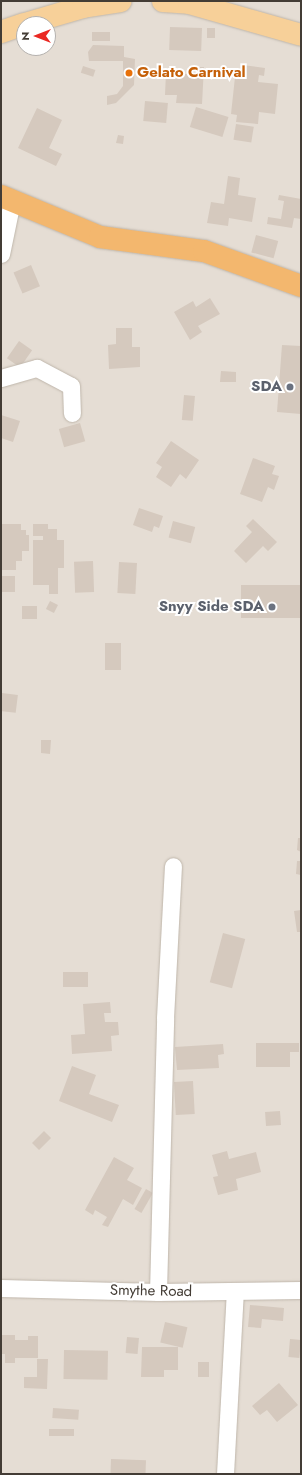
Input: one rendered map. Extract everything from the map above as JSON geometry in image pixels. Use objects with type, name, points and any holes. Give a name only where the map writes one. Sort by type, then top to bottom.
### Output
[{"type":"highway","points":[[6,199],[100,237],[204,251],[301,286]]},
{"type":"main road","points":[[52,16],[83,7],[121,1]]},
{"type":"main road","points":[[162,1],[189,3],[301,35]]},
{"type":"main road","points":[[1,32],[16,27]]},
{"type":"street","points":[[1,254],[6,199]]},
{"type":"street","points":[[1,378],[37,368],[71,386],[72,413]]},
{"type":"street","points":[[158,1292],[165,1018],[173,866]]},
{"type":"street","name":"Smythe Road","points":[[1,1288],[158,1292],[301,1290]]},
{"type":"street","points":[[225,1474],[235,1292]]},
{"type":"shaded area","points":[[1,1],[301,1],[301,1474],[1,1474]]},
{"type":"building","points":[[170,27],[202,28],[201,51],[169,50]]},
{"type":"building","points":[[207,28],[215,28],[215,38],[207,38]]},
{"type":"building","points":[[92,32],[110,32],[110,41],[92,41]]},
{"type":"building","name":"Gelato Carnival","points":[[93,45],[124,46],[124,57],[135,59],[134,85],[116,103],[107,105],[107,96],[117,94],[123,86],[123,61],[89,61],[88,52]]},
{"type":"building","points":[[243,65],[265,68],[264,76],[259,75],[258,82],[278,84],[275,114],[259,112],[258,124],[236,122],[237,115],[231,114],[235,77],[242,78]]},
{"type":"building","points":[[83,66],[95,70],[93,77],[81,73]]},
{"type":"building","points":[[188,67],[204,67],[202,104],[176,103],[177,95],[165,95],[166,73],[188,74]]},
{"type":"building","points":[[145,101],[168,103],[166,123],[143,121]]},
{"type":"building","points":[[196,107],[229,117],[222,137],[190,127]]},
{"type":"building","points":[[37,108],[62,120],[49,148],[62,154],[56,166],[18,148]]},
{"type":"building","points":[[236,124],[254,127],[251,143],[233,140]]},
{"type":"building","points":[[118,135],[124,136],[123,144],[116,143]]},
{"type":"building","points":[[228,176],[240,178],[238,195],[256,198],[252,222],[229,218],[228,226],[207,223],[211,202],[224,204]]},
{"type":"building","points":[[279,195],[301,199],[301,219],[294,218],[292,228],[267,224],[268,217],[281,219],[284,201],[278,200]]},
{"type":"building","points":[[256,235],[278,241],[274,258],[251,252]]},
{"type":"building","points":[[31,265],[40,286],[22,294],[14,272]]},
{"type":"building","points":[[210,298],[220,314],[198,326],[202,332],[190,340],[174,312],[193,301],[196,307]]},
{"type":"building","points":[[116,328],[132,328],[132,347],[140,347],[140,367],[109,369],[108,345],[116,344]]},
{"type":"building","points":[[19,341],[32,350],[20,367],[7,358]]},
{"type":"building","name":"SDA","points":[[282,345],[301,346],[301,414],[277,412]]},
{"type":"building","points":[[221,371],[236,372],[236,382],[220,382]]},
{"type":"building","points":[[184,395],[195,396],[193,421],[182,420]]},
{"type":"building","points":[[1,415],[20,421],[13,442],[1,438]]},
{"type":"building","points":[[80,423],[85,441],[64,447],[59,429]]},
{"type":"building","points":[[171,441],[199,460],[186,479],[180,474],[171,487],[156,477],[162,467],[156,463]]},
{"type":"building","points":[[253,458],[275,466],[272,474],[279,476],[274,490],[268,487],[262,502],[240,494]]},
{"type":"building","points":[[139,508],[163,516],[159,528],[154,526],[152,532],[133,525]]},
{"type":"building","points":[[253,519],[277,542],[268,551],[263,546],[246,563],[234,551],[252,532],[246,526]]},
{"type":"building","points":[[173,521],[195,527],[191,543],[169,537]]},
{"type":"building","points":[[1,524],[21,524],[21,530],[26,530],[26,535],[29,535],[29,551],[22,551],[22,561],[16,561],[16,570],[1,570]]},
{"type":"building","points":[[33,524],[48,524],[48,529],[57,529],[57,540],[64,540],[64,568],[58,568],[58,594],[49,594],[49,585],[33,585],[33,540],[43,540],[43,536],[33,536]]},
{"type":"building","points":[[93,561],[94,592],[75,593],[74,562]]},
{"type":"building","points":[[119,562],[137,563],[135,594],[117,593]]},
{"type":"building","points":[[1,576],[15,576],[15,592],[1,592]]},
{"type":"building","name":"Snyy Side SDA","points":[[241,585],[301,585],[301,618],[241,618]]},
{"type":"building","points":[[50,601],[58,605],[54,613],[46,609]]},
{"type":"building","points":[[22,606],[37,606],[37,619],[22,619]]},
{"type":"building","points":[[105,643],[121,643],[121,670],[105,670]]},
{"type":"building","points":[[2,693],[18,695],[16,713],[1,711]]},
{"type":"building","points":[[41,740],[51,740],[50,754],[41,753]]},
{"type":"building","points":[[298,838],[301,838],[301,852],[297,850]]},
{"type":"building","points":[[297,861],[301,861],[301,875],[296,874]]},
{"type":"building","points":[[301,910],[301,932],[297,932],[294,911]]},
{"type":"building","points":[[223,933],[245,939],[232,988],[210,982]]},
{"type":"building","points":[[63,972],[88,972],[88,987],[63,987]]},
{"type":"building","points":[[110,1002],[111,1013],[104,1013],[105,1022],[118,1022],[119,1035],[111,1036],[112,1051],[72,1054],[71,1035],[85,1034],[83,1004]]},
{"type":"building","points":[[256,1043],[299,1043],[299,1052],[290,1052],[290,1067],[256,1067]]},
{"type":"building","points":[[223,1044],[224,1054],[218,1055],[219,1068],[177,1070],[175,1047]]},
{"type":"building","points":[[72,1066],[96,1075],[89,1094],[119,1105],[112,1122],[59,1101]]},
{"type":"building","points":[[193,1081],[195,1114],[176,1115],[174,1082]]},
{"type":"building","points":[[280,1111],[281,1125],[266,1126],[265,1112]]},
{"type":"building","points":[[44,1131],[51,1138],[39,1150],[32,1143]]},
{"type":"building","points":[[227,1151],[229,1159],[256,1152],[261,1172],[236,1179],[238,1190],[218,1195],[213,1177],[218,1176],[212,1155]]},
{"type":"building","points":[[114,1157],[134,1168],[127,1180],[142,1188],[133,1205],[123,1199],[108,1227],[102,1225],[107,1217],[95,1210],[93,1215],[85,1210]]},
{"type":"building","points":[[146,1189],[153,1193],[141,1213],[135,1209]]},
{"type":"building","points":[[250,1305],[284,1308],[283,1321],[262,1319],[261,1328],[248,1327]]},
{"type":"building","points":[[165,1322],[187,1327],[183,1348],[160,1342]]},
{"type":"building","points":[[1,1335],[15,1335],[15,1340],[28,1340],[28,1336],[38,1336],[38,1358],[15,1358],[15,1363],[5,1363],[5,1354],[1,1354]]},
{"type":"building","points":[[127,1337],[139,1338],[138,1354],[126,1353]]},
{"type":"building","points":[[290,1339],[301,1340],[299,1358],[288,1357]]},
{"type":"building","points":[[142,1347],[178,1347],[178,1370],[164,1370],[164,1377],[141,1377]]},
{"type":"building","points":[[64,1350],[108,1351],[107,1380],[63,1379]]},
{"type":"building","points":[[37,1359],[48,1359],[47,1389],[24,1388],[24,1377],[37,1377]]},
{"type":"building","points":[[198,1362],[209,1362],[209,1377],[198,1377]]},
{"type":"building","points":[[279,1383],[298,1405],[277,1422],[267,1410],[260,1415],[252,1406]]},
{"type":"building","points":[[53,1408],[79,1410],[78,1420],[52,1418]]},
{"type":"building","points":[[49,1429],[74,1429],[74,1436],[49,1436]]},
{"type":"building","points":[[111,1459],[146,1460],[145,1474],[110,1474]]},
{"type":"place","name":"Gelato Carnival","points":[[129,73]]},
{"type":"place","name":"SDA","points":[[290,387]]},
{"type":"place","name":"Snyy Side SDA","points":[[272,607]]}]
